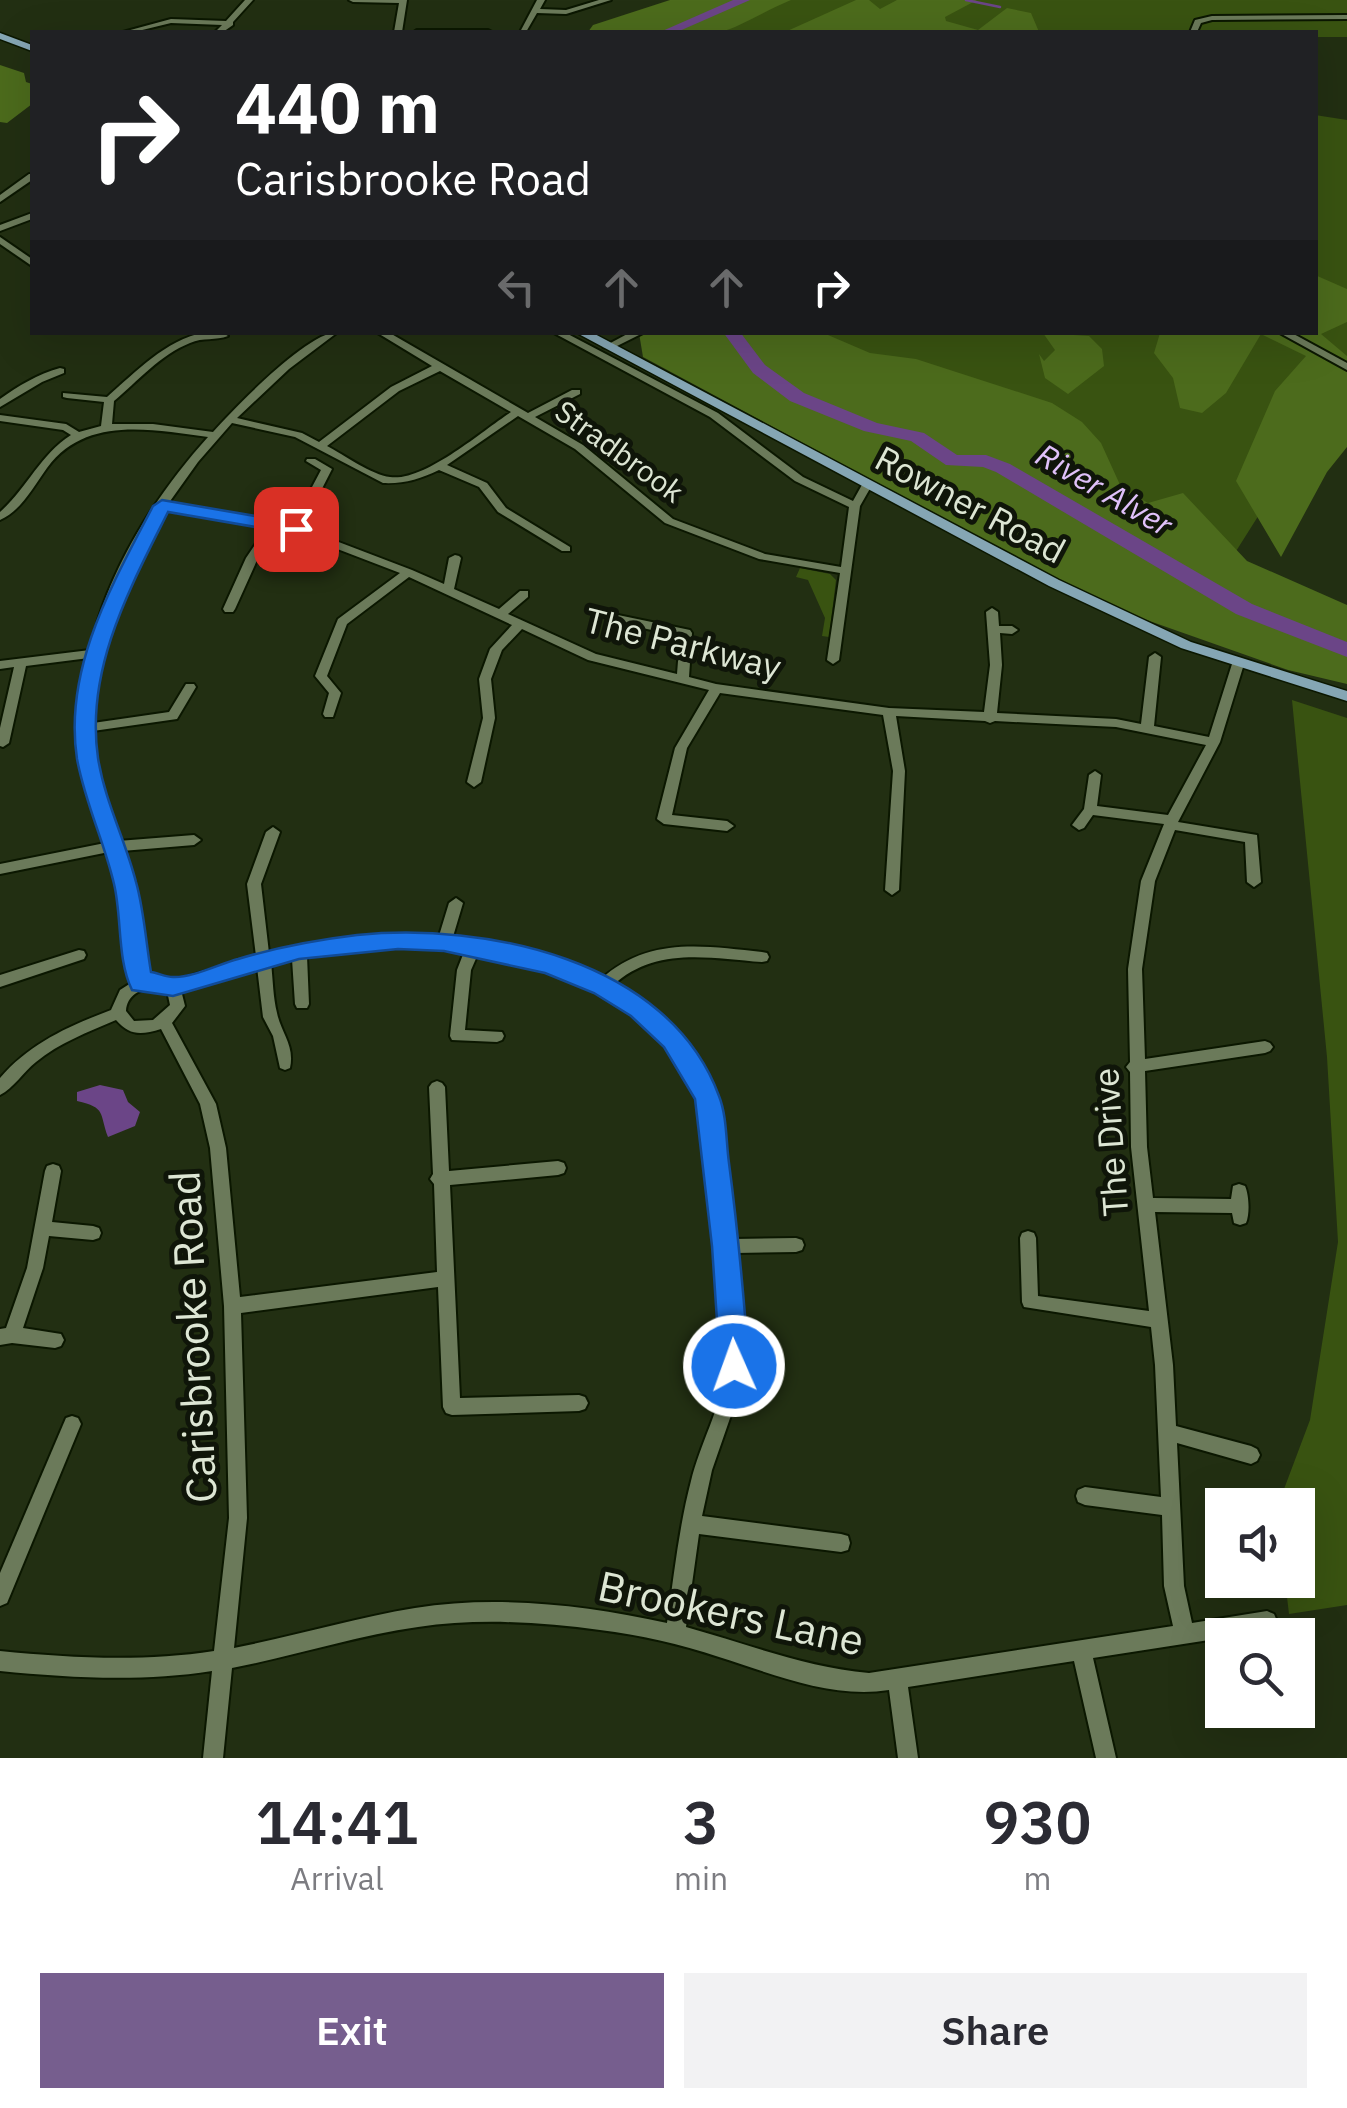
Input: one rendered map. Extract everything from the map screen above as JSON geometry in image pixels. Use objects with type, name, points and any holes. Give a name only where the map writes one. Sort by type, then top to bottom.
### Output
[{"type":"main road","points":[[0,36],[30,47]]},
{"type":"main road","name":"Rowner Road","points":[[586,335],[1054,583],[1238,664],[1347,696]]},
{"type":"street","points":[[221,30],[249,0]]},
{"type":"street","points":[[353,0],[402,0],[398,30]]},
{"type":"street","points":[[524,30],[541,0]]},
{"type":"street","points":[[535,11],[566,12],[607,0]]},
{"type":"street","points":[[1195,30],[1198,22],[1212,18],[1347,18]]},
{"type":"street","points":[[134,30],[171,20],[230,23]]},
{"type":"street","points":[[0,199],[30,177]]},
{"type":"street","points":[[0,228],[30,217]]},
{"type":"street","points":[[0,240],[30,262]]},
{"type":"street","points":[[14,250],[28,245]]},
{"type":"street","points":[[106,427],[109,400],[189,335]]},
{"type":"street","points":[[206,335],[222,336]]},
{"type":"street","points":[[141,983],[125,882],[92,790],[86,728],[96,653],[122,579],[162,506],[228,419],[278,372],[330,335]]},
{"type":"street","name":"Stradbrook","points":[[385,335],[579,448],[669,521],[764,557],[846,571]]},
{"type":"street","points":[[562,335],[714,415],[799,479],[855,506]]},
{"type":"street","points":[[608,347],[634,335]]},
{"type":"street","points":[[1288,335],[1347,367]]},
{"type":"street","points":[[321,446],[395,390],[438,367]]},
{"type":"street","points":[[32,368],[44,374],[60,371]]},
{"type":"street","points":[[4,398],[36,388],[44,374]]},
{"type":"street","points":[[228,419],[280,429],[383,480],[398,483],[418,478],[523,415],[576,392]]},
{"type":"street","points":[[68,395],[109,400]]},
{"type":"street","points":[[0,418],[66,427],[78,436]]},
{"type":"street","points":[[0,517],[13,508],[54,452],[78,436],[106,427],[215,434]]},
{"type":"street","points":[[296,529],[327,469],[311,461]]},
{"type":"street","points":[[437,465],[483,486],[502,510],[566,549]]},
{"type":"street","points":[[833,660],[855,506],[868,485]]},
{"type":"street","name":"The Parkway","points":[[162,506],[296,529],[408,572],[592,656],[716,688],[888,712],[1083,720],[1214,742]]},
{"type":"street","points":[[229,608],[252,558],[275,523]]},
{"type":"street","points":[[448,590],[455,558]]},
{"type":"street","points":[[329,714],[336,693],[321,676],[342,622],[408,572]]},
{"type":"street","points":[[500,615],[524,594]]},
{"type":"street","points":[[990,719],[996,665],[992,612]]},
{"type":"street","points":[[618,618],[686,632],[683,680]]},
{"type":"street","points":[[474,782],[489,718],[485,679],[496,650],[519,625]]},
{"type":"street","points":[[992,629],[1012,630]]},
{"type":"street","points":[[0,664],[96,653]]},
{"type":"street","points":[[1146,728],[1155,657]]},
{"type":"street","points":[[3,742],[21,662]]},
{"type":"street","name":"The Drive","points":[[1185,1634],[1174,1586],[1158,1320],[1134,1067],[1139,923],[1148,881],[1171,822],[1214,742],[1238,664]]},
{"type":"street","points":[[86,728],[173,716],[190,688]]},
{"type":"street","points":[[716,688],[681,748],[664,819],[726,826]]},
{"type":"street","points":[[888,712],[899,771],[892,890]]},
{"type":"street","points":[[1079,825],[1090,810],[1096,775]]},
{"type":"street","points":[[1090,810],[1252,838],[1254,882]]},
{"type":"street","points":[[274,832],[254,884],[270,1017],[280,1036],[285,1064]]},
{"type":"street","points":[[0,868],[110,847],[194,840]]},
{"type":"street","points":[[444,942],[456,903]]},
{"type":"street","points":[[0,1090],[22,1060],[60,1037],[118,1013],[125,992],[141,983],[155,981],[173,987],[264,957],[398,940],[444,942],[512,954],[603,986],[658,1024],[694,1068],[713,1122],[734,1366],[692,1524],[675,1634]]},
{"type":"street","points":[[474,946],[464,970],[457,1036],[497,1036]]},
{"type":"street","points":[[299,950],[302,1004]]},
{"type":"street","points":[[603,986],[620,966],[636,957],[695,952],[762,957]]},
{"type":"street","points":[[0,980],[79,955]]},
{"type":"street","points":[[118,1013],[130,1026],[141,1028],[164,1022],[178,1006],[173,987]]},
{"type":"street","name":"Carisbrooke Road","points":[[164,1022],[208,1104],[218,1148],[232,1306],[238,1518],[213,1758]]},
{"type":"street","points":[[1134,1067],[1265,1047]]},
{"type":"street","points":[[437,1086],[438,1179],[452,1406],[578,1403]]},
{"type":"street","points":[[438,1179],[558,1168]]},
{"type":"street","points":[[53,1172],[44,1228],[6,1336],[55,1340]]},
{"type":"street","points":[[1145,1205],[1240,1205]]},
{"type":"street","points":[[44,1228],[92,1232]]},
{"type":"street","points":[[1028,1238],[1030,1302],[1158,1320]]},
{"type":"street","points":[[726,1246],[796,1245]]},
{"type":"street","points":[[232,1306],[446,1278]]},
{"type":"street","points":[[0,1596],[72,1424]]},
{"type":"street","points":[[1166,1432],[1251,1455]]},
{"type":"street","points":[[1086,1496],[1170,1507]]},
{"type":"street","points":[[692,1524],[841,1543]]},
{"type":"street","name":"Brookers Lane","points":[[0,1661],[130,1666],[226,1660],[406,1620],[476,1612],[564,1615],[675,1634],[839,1682],[897,1679],[1205,1631]]},
{"type":"street","points":[[1082,1652],[1106,1758]]},
{"type":"street","points":[[897,1679],[908,1758]]},
{"type":"green space","points":[[670,0],[791,0],[727,30],[589,30],[593,25]]},
{"type":"green space","points":[[713,0],[1347,0],[1347,37],[1318,37],[1318,30],[627,30]]},
{"type":"green space","points":[[856,0],[869,0],[880,9],[897,0],[977,0],[945,17],[946,21],[978,30],[789,30]]},
{"type":"green space","points":[[1007,8],[1031,13],[1038,30],[978,30]]},
{"type":"green space","points":[[0,65],[24,73],[30,83],[30,106],[7,123],[0,122]]},
{"type":"green space","points":[[1318,115],[1347,120],[1347,397],[1334,396],[1209,594],[745,335],[1318,335]]},
{"type":"green space","points":[[1318,276],[1347,289],[1347,322],[1321,334],[1347,356],[1347,447],[1327,472],[1281,557],[1236,481],[1275,391],[1306,356],[1263,335],[1318,335]]},
{"type":"green space","points":[[639,335],[828,335],[870,353],[916,359],[1052,403],[1082,422],[1101,443],[1121,487],[1148,503],[1183,493],[1247,561],[1347,605],[1347,684],[1288,670],[1104,605],[643,357]]},
{"type":"green space","points":[[1044,335],[1089,336],[1102,349],[1104,366],[1068,394],[1045,378],[1039,354],[1044,361],[1055,350]]},
{"type":"green space","points":[[1159,335],[1260,335],[1226,393],[1202,413],[1180,408],[1173,378],[1154,353]]},
{"type":"green space","points":[[800,568],[830,574],[836,580],[829,637],[822,636],[825,618],[808,580],[796,577]]},
{"type":"green space","points":[[1292,700],[1347,718],[1347,1605],[1289,1614],[1287,1598],[1315,1598],[1315,1488],[1284,1488],[1310,1420],[1338,1242],[1327,1057]]},
{"type":"shaded area","points":[[100,1085],[123,1090],[128,1102],[140,1112],[135,1126],[108,1137],[98,1109],[77,1101],[77,1092]]},
{"type":"waterway","name":"River Alver","points":[[672,30],[744,0]]},
{"type":"waterway","points":[[966,0],[1000,7]]},
{"type":"waterway","name":"River Alver","points":[[733,335],[759,369],[797,397],[871,427],[917,437],[953,461],[986,461],[1003,468],[1244,609],[1347,650]]},
{"type":"route","points":[[296,529],[162,506],[134,552],[111,607],[89,680],[87,754],[92,790],[125,882],[141,983],[164,982],[173,987],[264,957],[299,950],[398,940],[444,942],[512,954],[554,967],[603,986],[640,1009],[673,1040],[694,1068],[708,1098],[726,1246],[734,1366]]}]
